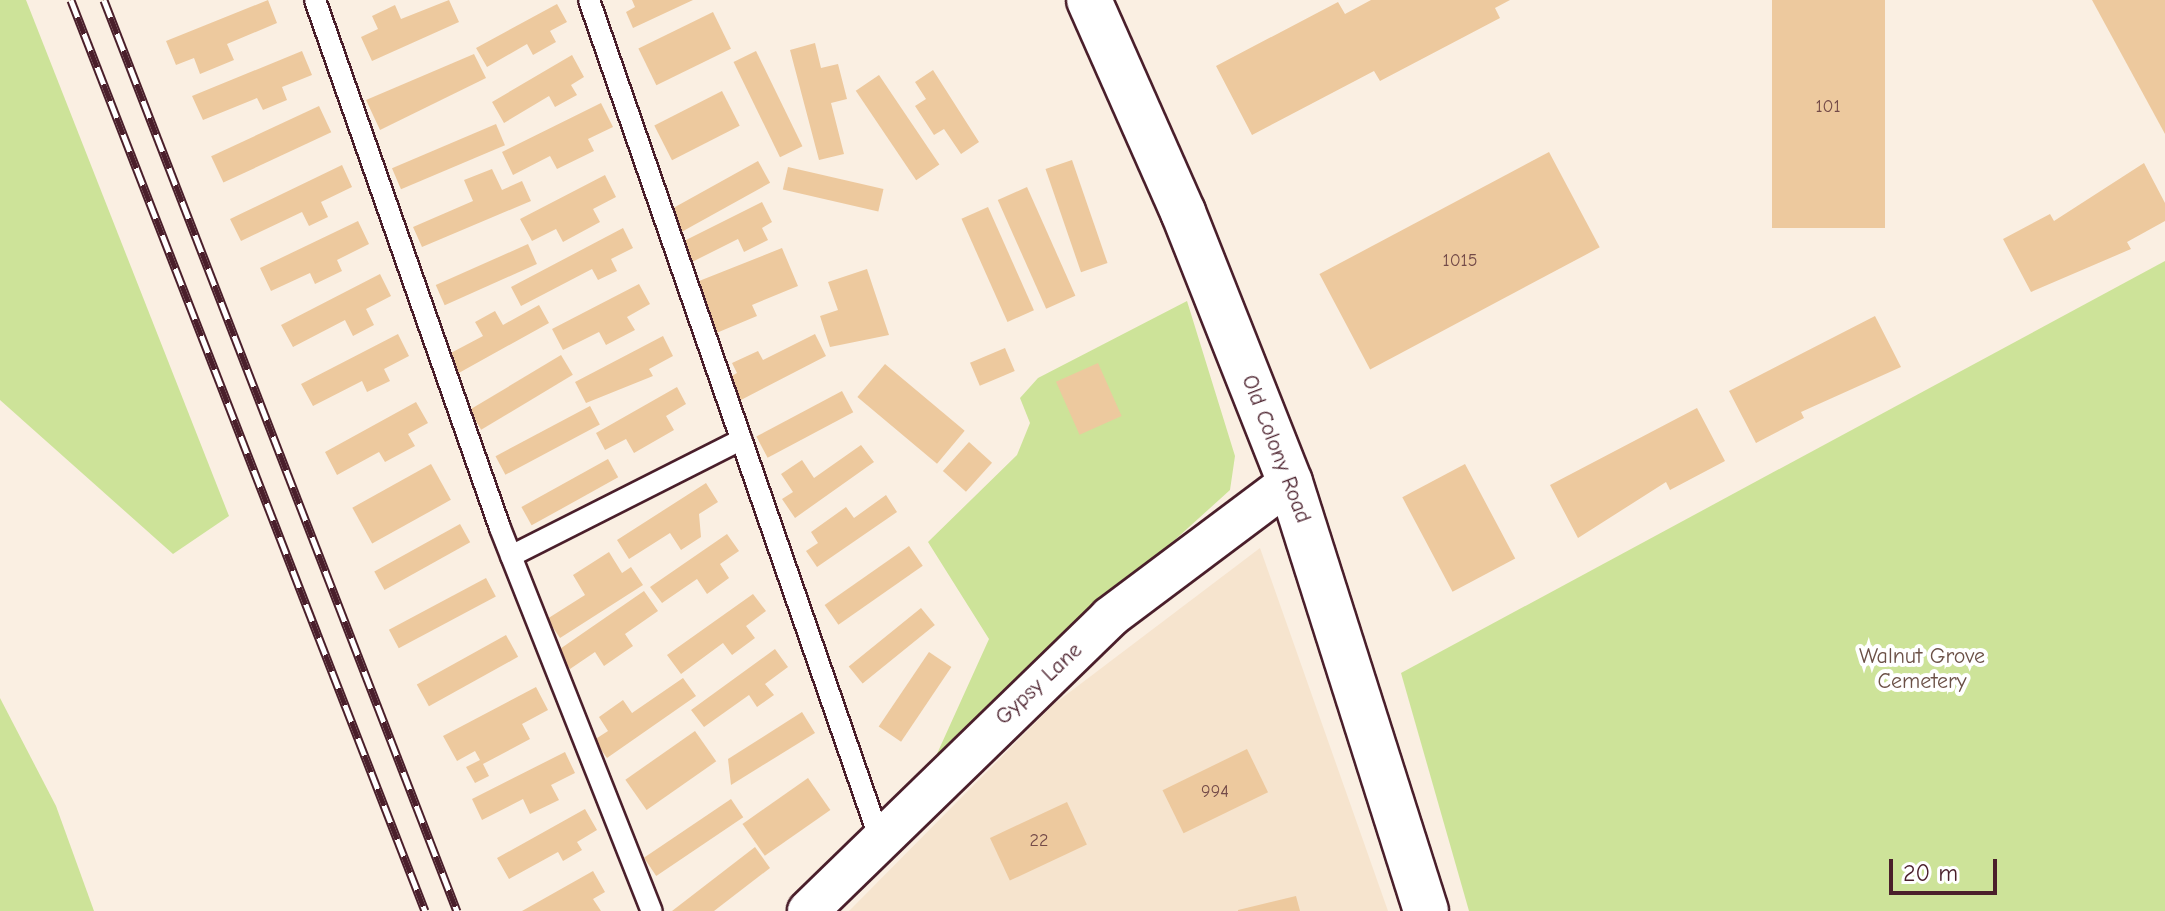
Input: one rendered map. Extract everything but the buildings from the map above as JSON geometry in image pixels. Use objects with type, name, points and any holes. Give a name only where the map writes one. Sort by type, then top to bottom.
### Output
[{"type":"main road","name":"Old Colony Road","points":[[1089,0],[1183,212],[1290,482],[1426,911]]},
{"type":"street","name":"Gypsy Lane","points":[[808,911],[1110,617],[1290,482]]},
{"type":"lane","points":[[316,0],[511,556],[652,911]]},
{"type":"lane","points":[[589,0],[880,840]]},
{"type":"lane","points":[[511,556],[741,440]]},
{"type":"shaded area","points":[[1260,548],[1388,911],[849,911],[1054,704]]},
{"type":"green space","points":[[0,0],[26,0],[229,516],[173,554],[0,400]]},
{"type":"green space","name":"Walnut Grove Cemetery","points":[[2165,261],[2165,911],[1469,911],[1401,673]]},
{"type":"green space","points":[[1187,301],[1235,456],[1230,490],[936,756],[989,639],[928,542],[1017,455],[1030,423],[1020,398],[1038,378]]},
{"type":"green space","points":[[0,698],[56,806],[94,911],[0,911]]},
{"type":"railway","points":[[71,0],[425,911]]},
{"type":"railway","points":[[104,0],[457,911]]}]
